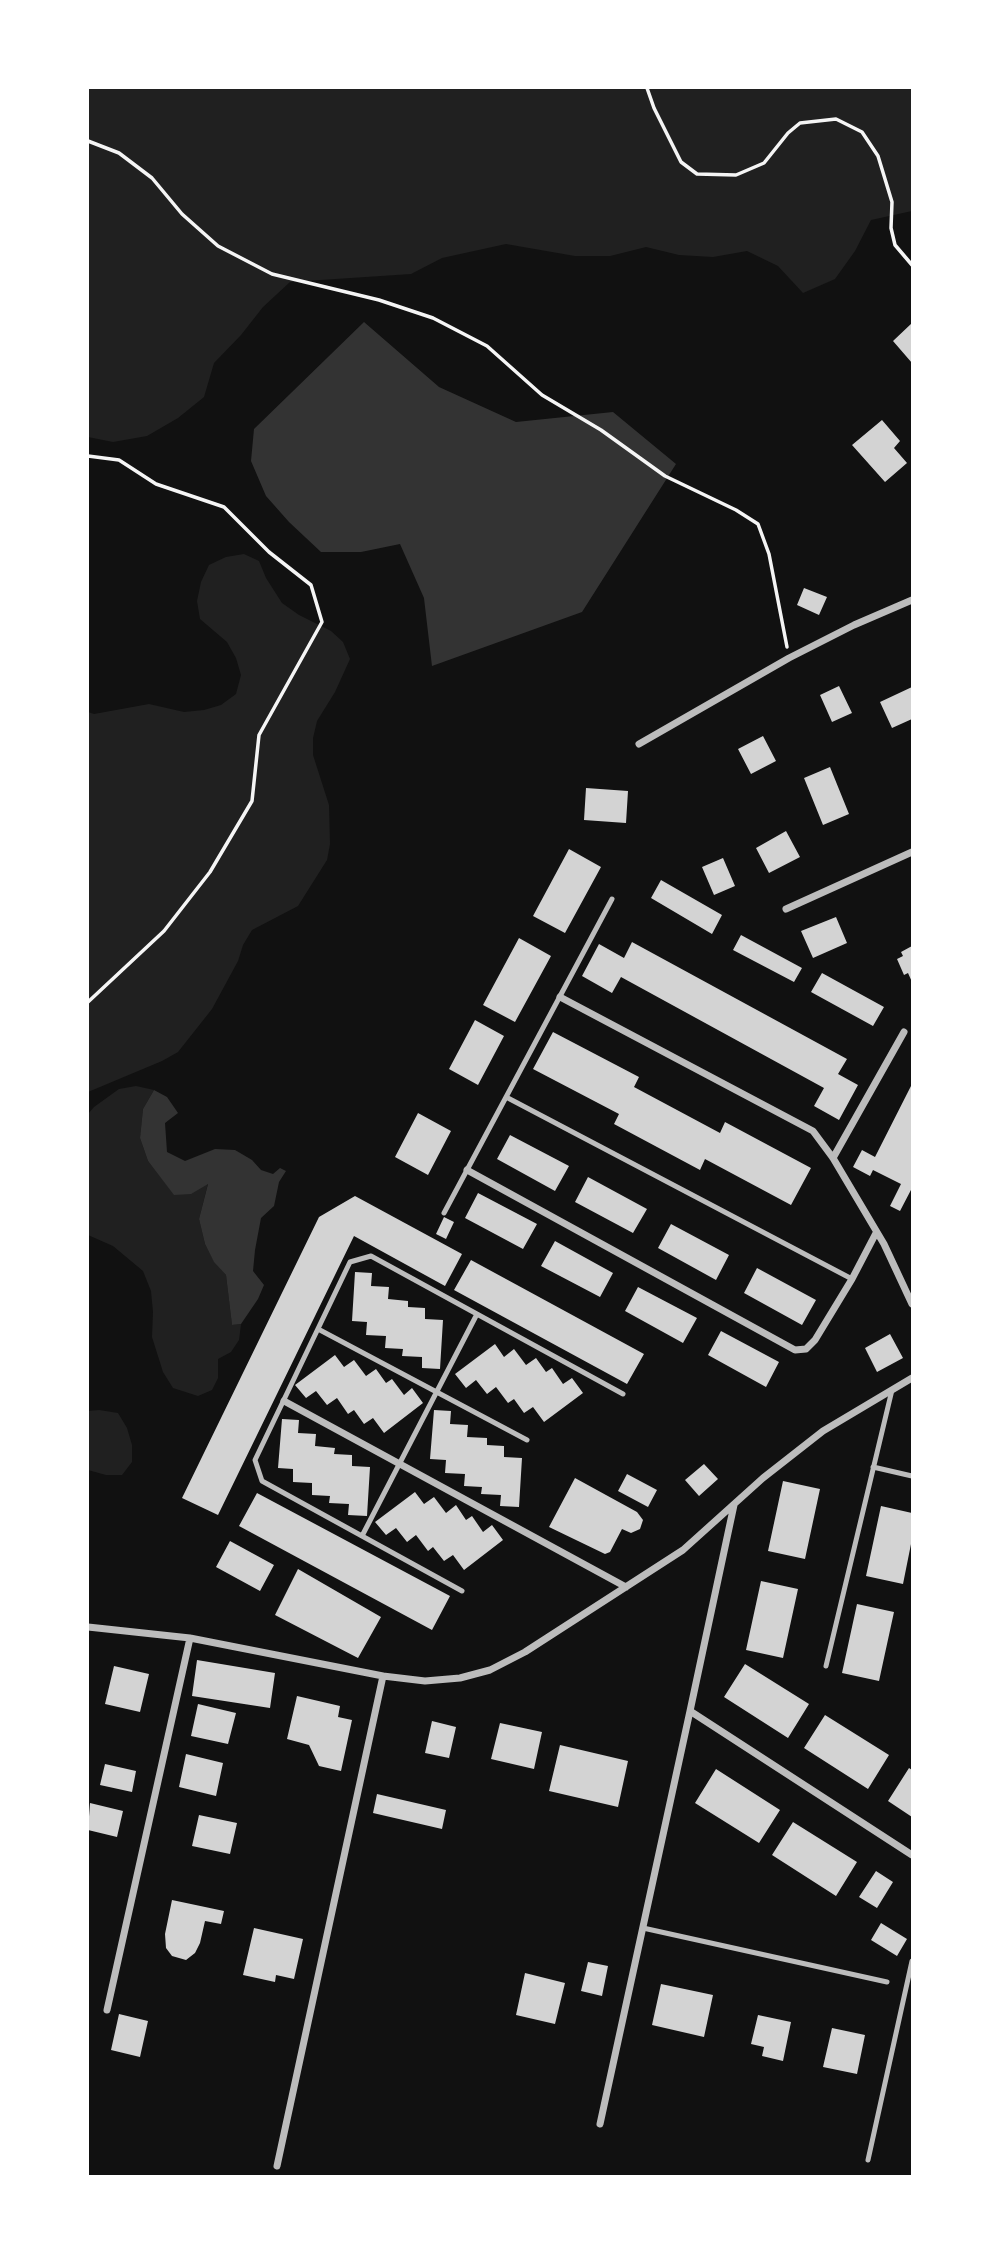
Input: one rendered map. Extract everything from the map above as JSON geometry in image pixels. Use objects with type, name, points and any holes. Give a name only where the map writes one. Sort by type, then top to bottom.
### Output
[{"type":"street","points":[[639,744],[789,658],[854,625],[912,600]]},
{"type":"street","points":[[786,909],[912,852]]},
{"type":"street","points":[[560,997],[813,1131],[833,1158],[884,1244],[912,1304]]},
{"type":"street","points":[[833,1158],[904,1032]]},
{"type":"street","points":[[467,1170],[795,1350],[806,1349],[815,1340],[876,1233]]},
{"type":"street","points":[[88,1628],[190,1638],[383,1676],[425,1681],[460,1678],[490,1670],[525,1652],[683,1550],[763,1478],[823,1431],[912,1378]]},
{"type":"street","points":[[284,1401],[626,1587]]},
{"type":"street","points":[[600,2124],[734,1504]]},
{"type":"street","points":[[107,2010],[190,1638]]},
{"type":"street","points":[[277,2166],[383,1676]]},
{"type":"street","points":[[690,1711],[912,1855]]},
{"type":"lane","points":[[444,1213],[612,899]]},
{"type":"lane","points":[[506,1097],[852,1279]]},
{"type":"lane","points":[[462,1591],[262,1481],[255,1461],[350,1262],[371,1256],[623,1394]]},
{"type":"lane","points":[[362,1536],[477,1314]]},
{"type":"lane","points":[[317,1329],[527,1440]]},
{"type":"lane","points":[[826,1666],[892,1388]]},
{"type":"lane","points":[[873,1467],[912,1476]]},
{"type":"lane","points":[[643,1928],[887,1982]]},
{"type":"lane","points":[[868,2160],[912,1961]]},
{"type":"path","points":[[647,88],[681,162],[697,174],[736,175],[764,163],[788,133],[800,124],[836,119],[862,132],[878,156],[892,202],[891,228],[895,245],[912,265]]},
{"type":"path","points":[[88,141],[119,153],[152,178],[181,214],[218,246],[272,274],[379,300],[432,318],[454,329],[487,346],[542,396],[601,430],[666,476],[736,510],[758,524],[769,554],[789,658]]},
{"type":"path","points":[[88,456],[119,460],[156,484],[224,507],[269,552],[311,585],[322,622],[259,735],[252,801],[211,872],[164,931],[88,1002]]},
{"type":"shaded area","points":[[88,88],[912,88],[912,211],[871,220],[855,251],[835,279],[803,293],[778,266],[747,251],[713,257],[679,255],[646,247],[610,256],[575,256],[506,244],[442,258],[411,274],[290,282],[263,307],[214,363],[204,397],[178,418],[147,436],[113,442],[88,437]]},
{"type":"shaded area","points":[[364,322],[439,387],[516,422],[613,412],[676,464],[582,612],[432,666],[424,598],[400,544],[361,552],[321,552],[266,496],[251,461],[254,429]]},
{"type":"shaded area","points":[[244,554],[259,561],[282,603],[331,631],[343,642],[350,659],[335,692],[317,721],[313,738],[313,755],[329,805],[330,844],[327,860],[298,906],[252,930],[212,1009],[178,1052],[88,1092],[88,712],[94,714],[149,704],[184,712],[204,710],[221,705],[236,694],[241,675],[236,658],[227,642],[200,619],[197,601],[201,582],[209,565],[226,557]]},
{"type":"shaded area","points":[[136,1086],[154,1090],[143,1109],[140,1138],[148,1161],[174,1194],[208,1183],[199,1219],[205,1244],[226,1275],[232,1325],[241,1324],[239,1340],[231,1352],[218,1359],[218,1378],[212,1390],[198,1396],[173,1388],[163,1372],[152,1337],[151,1291],[143,1271],[113,1246],[88,1235],[88,1114],[119,1089]]},
{"type":"shaded area","points":[[154,1090],[167,1097],[178,1113],[165,1123],[167,1152],[185,1161],[215,1149],[235,1150],[252,1160],[261,1170],[273,1174],[280,1168],[286,1171],[279,1182],[274,1206],[261,1218],[253,1271],[264,1285],[241,1324],[232,1325],[226,1275],[214,1262],[205,1244],[199,1219],[208,1184],[191,1194],[174,1195],[148,1161],[140,1138],[143,1109]]},
{"type":"shaded area","points":[[88,1411],[118,1413],[127,1428],[132,1445],[132,1462],[122,1475],[106,1475],[88,1470]]},
{"type":"building","points":[[912,323],[912,363],[893,341]]},
{"type":"building","points":[[882,420],[900,441],[894,448],[907,463],[885,482],[852,445]]},
{"type":"building","points":[[804,588],[827,597],[819,615],[797,605]]},
{"type":"building","points":[[839,686],[852,713],[832,722],[820,695]]},
{"type":"building","points":[[912,687],[912,719],[892,728],[880,702]]},
{"type":"building","points":[[763,736],[776,761],[751,774],[738,749]]},
{"type":"building","points":[[830,767],[849,814],[823,825],[804,778]]},
{"type":"building","points":[[586,788],[628,791],[626,823],[584,820]]},
{"type":"building","points":[[786,831],[800,857],[769,873],[756,848]]},
{"type":"building","points":[[569,849],[601,867],[565,933],[533,916]]},
{"type":"building","points":[[723,858],[735,886],[714,895],[702,867]]},
{"type":"building","points":[[661,880],[722,915],[712,934],[651,898]]},
{"type":"building","points":[[836,917],[847,943],[813,958],[801,931]]},
{"type":"building","points":[[741,935],[802,968],[794,982],[733,950]]},
{"type":"building","points":[[519,938],[551,956],[515,1022],[483,1005]]},
{"type":"building","points":[[632,942],[847,1059],[838,1074],[858,1085],[839,1120],[814,1106],[824,1088],[621,977],[612,993],[582,976],[599,944],[624,958]]},
{"type":"building","points":[[912,946],[912,982],[908,973],[904,975],[897,959],[903,956],[901,952]]},
{"type":"building","points":[[822,973],[884,1007],[873,1026],[811,992]]},
{"type":"building","points":[[475,1020],[504,1036],[478,1085],[449,1069]]},
{"type":"building","points":[[553,1032],[639,1077],[634,1087],[720,1133],[725,1122],[811,1168],[791,1205],[705,1159],[700,1170],[614,1124],[619,1114],[533,1069]]},
{"type":"building","points":[[912,1084],[912,1188],[900,1211],[890,1206],[901,1184],[873,1170],[870,1176],[853,1167],[862,1150],[875,1157]]},
{"type":"building","points":[[418,1113],[451,1131],[428,1175],[395,1157]]},
{"type":"building","points":[[510,1135],[569,1166],[555,1191],[497,1159]]},
{"type":"building","points":[[588,1177],[647,1209],[633,1233],[575,1202]]},
{"type":"building","points":[[478,1193],[537,1224],[523,1249],[465,1218]]},
{"type":"building","points":[[355,1196],[462,1254],[445,1286],[354,1236],[218,1515],[182,1498],[319,1217]]},
{"type":"building","points":[[444,1217],[454,1222],[446,1239],[436,1234]]},
{"type":"building","points":[[671,1224],[729,1255],[716,1280],[658,1248]]},
{"type":"building","points":[[555,1241],[613,1273],[600,1297],[541,1266]]},
{"type":"building","points":[[471,1260],[644,1354],[627,1384],[454,1290]]},
{"type":"building","points":[[757,1268],[816,1300],[802,1325],[744,1293]]},
{"type":"building","points":[[355,1272],[372,1273],[371,1286],[389,1287],[388,1299],[408,1301],[408,1307],[425,1308],[425,1319],[443,1320],[440,1369],[422,1368],[422,1357],[402,1356],[403,1349],[385,1348],[386,1336],[366,1335],[367,1322],[352,1321]]},
{"type":"building","points":[[638,1287],[697,1318],[683,1343],[625,1311]]},
{"type":"building","points":[[721,1331],[779,1362],[766,1387],[708,1355]]},
{"type":"building","points":[[890,1334],[903,1358],[877,1372],[865,1348]]},
{"type":"building","points":[[495,1344],[504,1357],[514,1349],[526,1365],[536,1358],[546,1372],[552,1368],[563,1384],[572,1378],[583,1393],[544,1422],[533,1407],[524,1413],[514,1399],[508,1403],[496,1387],[487,1394],[476,1380],[466,1388],[455,1374]]},
{"type":"building","points":[[335,1355],[344,1367],[354,1360],[366,1376],[376,1369],[386,1383],[392,1379],[404,1395],[412,1388],[423,1403],[384,1433],[373,1418],[364,1424],[354,1410],[348,1414],[337,1398],[327,1405],[316,1391],[306,1398],[295,1385]]},
{"type":"building","points":[[434,1410],[451,1411],[450,1424],[468,1425],[467,1437],[487,1438],[487,1445],[504,1446],[504,1457],[522,1458],[519,1507],[500,1506],[501,1495],[481,1494],[482,1487],[464,1486],[465,1474],[445,1473],[446,1460],[430,1459]]},
{"type":"building","points":[[282,1419],[299,1420],[298,1433],[316,1434],[315,1446],[335,1448],[334,1454],[352,1455],[352,1466],[370,1467],[367,1516],[348,1515],[349,1504],[329,1503],[330,1496],[312,1495],[312,1483],[293,1482],[293,1469],[278,1468]]},
{"type":"building","points":[[704,1464],[718,1479],[699,1496],[685,1480]]},
{"type":"building","points":[[627,1474],[657,1490],[648,1507],[618,1491]]},
{"type":"building","points":[[575,1478],[637,1512],[643,1520],[640,1529],[631,1533],[622,1529],[610,1552],[605,1554],[549,1527]]},
{"type":"building","points":[[783,1481],[820,1489],[805,1559],[768,1551]]},
{"type":"building","points":[[415,1492],[424,1504],[434,1497],[446,1513],[456,1505],[466,1520],[472,1516],[483,1532],[492,1525],[503,1540],[464,1570],[453,1555],[444,1561],[433,1547],[428,1551],[416,1535],[407,1542],[396,1528],[386,1535],[375,1522]]},
{"type":"building","points":[[257,1493],[450,1596],[432,1630],[239,1526]]},
{"type":"building","points":[[881,1506],[912,1513],[912,1539],[903,1584],[866,1576]]},
{"type":"building","points":[[230,1541],[274,1565],[260,1591],[216,1567]]},
{"type":"building","points":[[298,1569],[381,1617],[358,1658],[275,1615]]},
{"type":"building","points":[[761,1581],[798,1589],[783,1658],[746,1650]]},
{"type":"building","points":[[857,1604],[894,1612],[879,1681],[842,1673]]},
{"type":"building","points":[[197,1660],[275,1673],[270,1708],[192,1696]]},
{"type":"building","points":[[745,1664],[809,1704],[788,1738],[724,1697]]},
{"type":"building","points":[[114,1666],[149,1674],[140,1712],[105,1704]]},
{"type":"building","points":[[297,1696],[340,1706],[338,1717],[352,1720],[341,1771],[319,1766],[309,1745],[287,1739]]},
{"type":"building","points":[[198,1704],[236,1713],[228,1744],[191,1736]]},
{"type":"building","points":[[825,1715],[889,1755],[868,1789],[804,1748]]},
{"type":"building","points":[[432,1721],[456,1727],[449,1758],[425,1753]]},
{"type":"building","points":[[500,1723],[542,1732],[534,1769],[491,1759]]},
{"type":"building","points":[[560,1745],[628,1761],[618,1807],[549,1791]]},
{"type":"building","points":[[186,1754],[223,1763],[216,1796],[179,1787]]},
{"type":"building","points":[[105,1764],[136,1771],[132,1792],[100,1785]]},
{"type":"building","points":[[909,1768],[912,1770],[912,1817],[888,1801]]},
{"type":"building","points":[[716,1769],[780,1810],[759,1843],[695,1803]]},
{"type":"building","points":[[377,1794],[446,1810],[442,1829],[373,1813]]},
{"type":"building","points":[[90,1803],[123,1811],[117,1837],[88,1830]]},
{"type":"building","points":[[199,1815],[237,1823],[230,1854],[192,1846]]},
{"type":"building","points":[[793,1822],[857,1862],[836,1896],[772,1855]]},
{"type":"building","points":[[876,1871],[893,1882],[877,1908],[859,1897]]},
{"type":"building","points":[[172,1900],[224,1911],[221,1924],[205,1921],[200,1943],[195,1953],[186,1960],[172,1956],[166,1948],[165,1934]]},
{"type":"building","points":[[881,1923],[907,1939],[897,1956],[871,1940]]},
{"type":"building","points":[[254,1928],[303,1939],[294,1979],[276,1975],[275,1982],[243,1975]]},
{"type":"building","points":[[588,1962],[608,1966],[602,1996],[581,1991]]},
{"type":"building","points":[[525,1973],[565,1983],[555,2024],[516,2015]]},
{"type":"building","points":[[661,1984],[713,1995],[704,2037],[652,2025]]},
{"type":"building","points":[[119,2014],[148,2021],[140,2057],[111,2050]]},
{"type":"building","points":[[758,2015],[791,2022],[783,2061],[762,2056],[764,2047],[751,2044]]},
{"type":"building","points":[[832,2028],[865,2035],[857,2074],[823,2067]]}]
